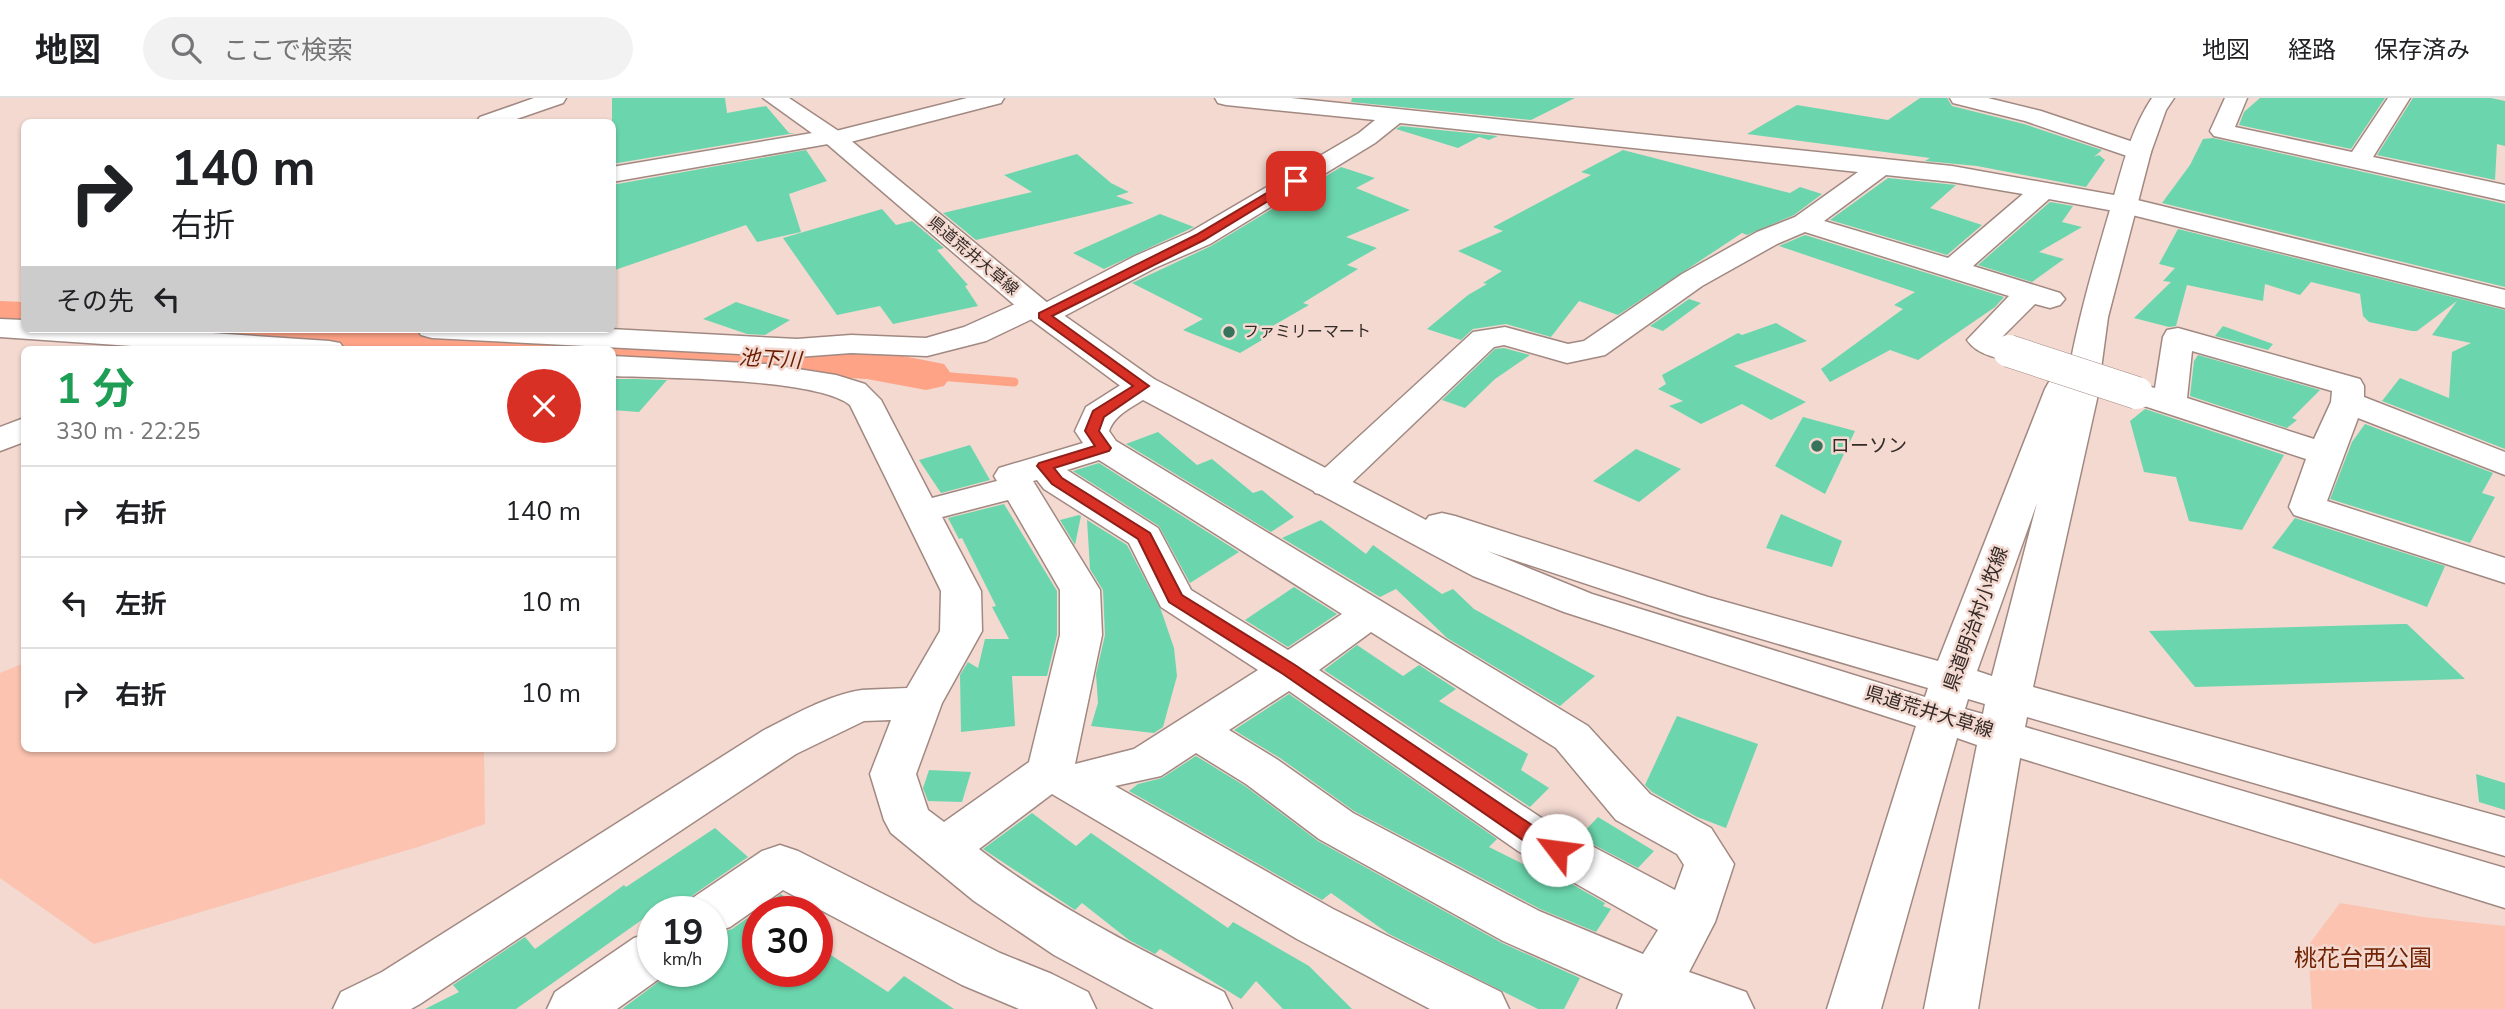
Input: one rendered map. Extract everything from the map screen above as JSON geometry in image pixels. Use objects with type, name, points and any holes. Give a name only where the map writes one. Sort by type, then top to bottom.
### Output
[{"type":"street","points":[[496,119],[555,98]]},
{"type":"street","name":"県道荒井大草線","points":[[774,98],[833,138],[1038,311],[1142,386],[1487,567],[1578,603],[2005,715],[2505,837]]},
{"type":"street","points":[[616,174],[833,138],[993,98]]},
{"type":"street","points":[[1226,98],[1281,100],[1396,115],[1952,174],[2125,205],[2505,299]]},
{"type":"street","points":[[1961,98],[2033,116],[2140,152]]},
{"type":"street","name":"県道明治村小牧線","points":[[1951,1009],[2005,715],[2080,399],[2093,317],[2140,152],[2155,110],[2163,98]]},
{"type":"street","points":[[2236,98],[2222,131],[2505,193]]},
{"type":"street","points":[[2358,161],[2399,98]]},
{"type":"street","points":[[509,333],[797,348],[851,344],[928,347],[975,334],[1038,311],[1200,238],[1367,138],[1396,115]]},
{"type":"street","points":[[1347,493],[1371,447],[1484,338],[1505,336],[1567,354],[1594,348],[1692,280],[1767,238],[1804,223],[1882,166]]},
{"type":"street","points":[[1954,268],[2043,190]]},
{"type":"street","points":[[1804,223],[2040,295],[1982,340],[2325,454]]},
{"type":"street","points":[[0,304],[21,306]]},
{"type":"street","name":"県道明治村小牧線","points":[[1854,1009],[1947,699],[2059,395],[2093,317]]},
{"type":"street","points":[[0,328],[21,329]]},
{"type":"street","points":[[78,333],[272,346]]},
{"type":"street","points":[[2170,402],[2178,337],[2348,386],[2348,402],[2325,454],[2307,507],[2505,571]]},
{"type":"street","points":[[616,366],[766,374],[836,385],[853,391],[864,400],[961,591],[961,631],[919,703],[893,774],[908,820],[992,887],[1072,940],[1205,1009]]},
{"type":"street","points":[[1142,386],[1098,414],[1092,431],[1104,448],[1572,737],[1633,807],[1694,841],[1709,864],[1689,922],[1649,996]]},
{"type":"street","points":[[2348,402],[2505,464]]},
{"type":"street","points":[[0,441],[21,430]]},
{"type":"street","points":[[920,512],[1031,476],[1104,448]]},
{"type":"street","points":[[1031,476],[1057,481],[1145,536],[1175,598],[1289,670],[1535,838],[1689,922]]},
{"type":"street","points":[[1031,476],[1080,590],[1081,635],[1060,777]]},
{"type":"street","points":[[944,848],[1060,777],[1145,764],[1371,613]]},
{"type":"street","points":[[360,1009],[401,988],[779,741],[829,717],[860,706],[919,703]]},
{"type":"street","name":"県道荒井大草線","points":[[2005,715],[2505,888]]},
{"type":"street","points":[[1196,731],[1262,772],[1336,826],[1649,996],[1727,1009]]},
{"type":"street","points":[[1060,777],[1315,924],[1482,1009]]},
{"type":"street","points":[[728,901],[780,864],[981,969],[1040,1003]]},
{"type":"street","points":[[574,1009],[637,965]]},
{"type":"green space","points":[[21,664],[21,752],[484,752],[485,824],[421,846],[94,944],[0,878],[0,673]]},
{"type":"green space","name":"桃花台西公園","points":[[2340,903],[2423,917],[2505,926],[2505,1009],[2312,1009],[2308,946]]},
{"type":"building","points":[[612,98],[725,98],[727,113],[766,106],[789,133],[795,133],[616,163],[616,119],[612,119]]},
{"type":"building","points":[[1352,98],[1575,98],[1531,120],[1351,102]]},
{"type":"building","points":[[1920,98],[1947,98],[1952,106],[2024,124],[2102,150],[2094,157],[2099,155],[2105,160],[2086,187],[1977,166],[1925,161],[1930,158],[1747,134],[1797,105],[1888,120]]},
{"type":"building","points":[[2260,98],[2385,98],[2351,149],[2239,125],[2244,112]]},
{"type":"building","points":[[2413,98],[2491,98],[2505,101],[2505,146],[2497,144],[2495,180],[2377,155]]},
{"type":"building","points":[[1401,126],[1498,136],[1489,140],[1479,137],[1458,148],[1396,129]]},
{"type":"building","points":[[2213,138],[2505,204],[2505,287],[2162,203],[2190,165],[2203,139]]},
{"type":"building","points":[[806,150],[827,181],[789,194],[801,232],[757,242],[746,225],[616,270],[616,184]]},
{"type":"building","points":[[1623,150],[1790,193],[1800,187],[1822,194],[1794,215],[1747,235],[1742,233],[1618,315],[1579,301],[1551,337],[1506,324],[1473,329],[1461,340],[1427,329],[1468,295],[1487,284],[1483,283],[1502,271],[1458,251],[1503,231],[1493,227],[1591,175],[1581,172]]},
{"type":"building","points":[[1077,154],[1111,183],[1129,192],[1116,196],[1134,203],[976,240],[943,213],[1032,192],[1004,175]]},
{"type":"building","points":[[1341,167],[1375,178],[1356,188],[1410,210],[1346,237],[1377,248],[1347,265],[1358,269],[1303,303],[1309,305],[1264,331],[1272,334],[1240,353],[1183,330],[1203,319],[1132,283],[1211,246]]},
{"type":"building","points":[[1888,178],[1956,185],[1930,208],[1982,225],[1947,255],[1830,220]]},
{"type":"building","points":[[2050,202],[2073,206],[2062,222],[2082,227],[2039,252],[2064,259],[2032,282],[1978,265]]},
{"type":"building","points":[[882,209],[896,225],[912,221],[944,248],[937,250],[968,285],[965,286],[978,306],[893,324],[880,306],[837,315],[783,238]]},
{"type":"building","points":[[1160,214],[1194,227],[1104,269],[1073,253]]},
{"type":"building","points":[[2178,229],[2505,310],[2505,449],[2382,401],[2400,378],[2449,398],[2452,352],[2471,343],[2432,335],[2457,301],[2417,331],[2412,331],[2369,322],[2363,316],[2360,294],[2311,282],[2300,295],[2265,284],[2263,301],[2187,285],[2176,326],[2169,327],[2134,318],[2171,282],[2163,281],[2175,268],[2159,264]]},
{"type":"building","points":[[1805,235],[2004,297],[1995,307],[1918,360],[1890,350],[1830,382],[1821,369],[1903,309],[1894,305],[1915,292],[1779,246]]},
{"type":"building","points":[[1689,299],[1701,303],[1663,331],[1650,326]]},
{"type":"building","points":[[736,302],[790,320],[765,335],[747,334],[703,319]]},
{"type":"building","points":[[1776,323],[1807,341],[1734,366],[1806,402],[1771,420],[1742,404],[1701,424],[1669,406],[1683,401],[1658,389],[1666,384],[1662,375],[1738,333],[1742,335]]},
{"type":"building","points":[[2223,326],[2273,344],[2268,350],[2215,336]]},
{"type":"building","points":[[1504,348],[1530,355],[1495,379],[1465,408],[1442,400],[1495,349]]},
{"type":"building","points":[[2198,355],[2320,390],[2292,418],[2297,420],[2287,428],[2190,396],[2194,361]]},
{"type":"building","points":[[616,379],[667,380],[639,412],[616,410]]},
{"type":"building","points":[[2145,409],[2284,455],[2242,530],[2189,521],[2176,477],[2144,472],[2130,421]]},
{"type":"building","name":"ローソン","points":[[1803,417],[1855,431],[1825,494],[1775,466]]},
{"type":"building","points":[[2365,424],[2493,473],[2482,493],[2495,497],[2470,543],[2330,499],[2352,442]]},
{"type":"building","points":[[1158,432],[1197,465],[1212,459],[1253,493],[1262,490],[1294,517],[1271,532],[1126,444]]},
{"type":"building","points":[[970,445],[990,480],[941,493],[919,460]]},
{"type":"building","points":[[1636,449],[1681,469],[1639,502],[1593,481]]},
{"type":"building","points":[[1099,463],[1239,552],[1190,583],[1159,526],[1073,471]]},
{"type":"building","points":[[1004,504],[1057,591],[1057,635],[1047,676],[1012,676],[1015,726],[961,732],[960,675],[968,662],[978,668],[985,639],[1009,639],[992,607],[996,606],[962,538],[959,539],[948,518]]},
{"type":"building","points":[[1781,514],[1842,541],[1832,567],[1766,548]]},
{"type":"building","points":[[1081,516],[1075,545],[1060,520]]},
{"type":"building","points":[[2295,518],[2445,566],[2427,607],[2272,548]]},
{"type":"building","points":[[1087,520],[1127,545],[1161,610],[1174,648],[1177,676],[1163,727],[1154,733],[1091,726],[1098,703],[1096,674],[1105,635],[1103,590],[1090,569]]},
{"type":"building","points":[[1321,520],[1366,554],[1373,545],[1442,594],[1453,589],[1474,609],[1595,676],[1560,706],[1447,638],[1396,589],[1380,597],[1282,538]]},
{"type":"building","points":[[1294,587],[1337,614],[1288,647],[1245,620]]},
{"type":"building","points":[[2407,624],[2465,679],[2195,687],[2149,631]]},
{"type":"building","points":[[1357,645],[1403,676],[1419,665],[1456,689],[1439,701],[1528,754],[1521,770],[1549,788],[1530,807],[1324,670]]},
{"type":"building","points":[[1289,694],[1497,839],[1489,847],[1543,874],[1547,870],[1605,903],[1603,906],[1611,909],[1596,932],[1540,909],[1354,811],[1280,758],[1234,730]]},
{"type":"building","points":[[1677,716],[1758,744],[1726,828],[1697,817],[1652,792],[1645,785]]},
{"type":"building","points":[[1196,756],[1245,786],[1318,841],[1502,943],[1580,978],[1564,1009],[1538,1009],[1389,934],[1331,893],[1322,900],[1129,791],[1138,784],[1162,778]]},
{"type":"building","points":[[929,770],[971,772],[962,802],[928,801],[923,788]]},
{"type":"building","points":[[2476,774],[2505,783],[2505,810],[2479,802]]},
{"type":"building","points":[[1032,813],[1076,846],[1091,833],[1228,928],[1233,922],[1309,966],[1352,1009],[1283,1009],[1256,981],[1241,999],[1160,949],[1155,954],[1129,940],[1082,903],[1075,910],[983,849]]},
{"type":"building","points":[[1598,817],[1654,851],[1638,868],[1579,837]]},
{"type":"building","points":[[715,828],[748,857],[692,896],[637,896],[637,923],[516,1009],[425,1009],[459,992],[453,985],[525,937],[535,949],[624,885],[626,887]]},
{"type":"building","points":[[742,922],[742,987],[833,987],[833,956],[888,992],[904,976],[954,1009],[622,1009],[652,987],[728,987],[728,930]]},
{"type":"waterway","name":"池下川","points":[[0,315],[21,316]]},
{"type":"waterway","name":"池下川","points":[[310,333],[540,346]]},
{"type":"waterway","name":"池下川","points":[[616,350],[867,364],[926,375]]},
{"type":"waterway","points":[[926,375],[1014,382]]},
{"type":"place","name":"ファミリーマート","points":[[1229,332]]},
{"type":"place","name":"ローソン","points":[[1817,446]]},
{"type":"route","points":[[1296,181],[1200,238],[1145,262],[1044,315],[1142,386],[1098,414],[1092,431],[1104,448],[1044,466],[1057,481],[1145,536],[1175,598],[1289,670],[1535,838],[1557,850]]}]
